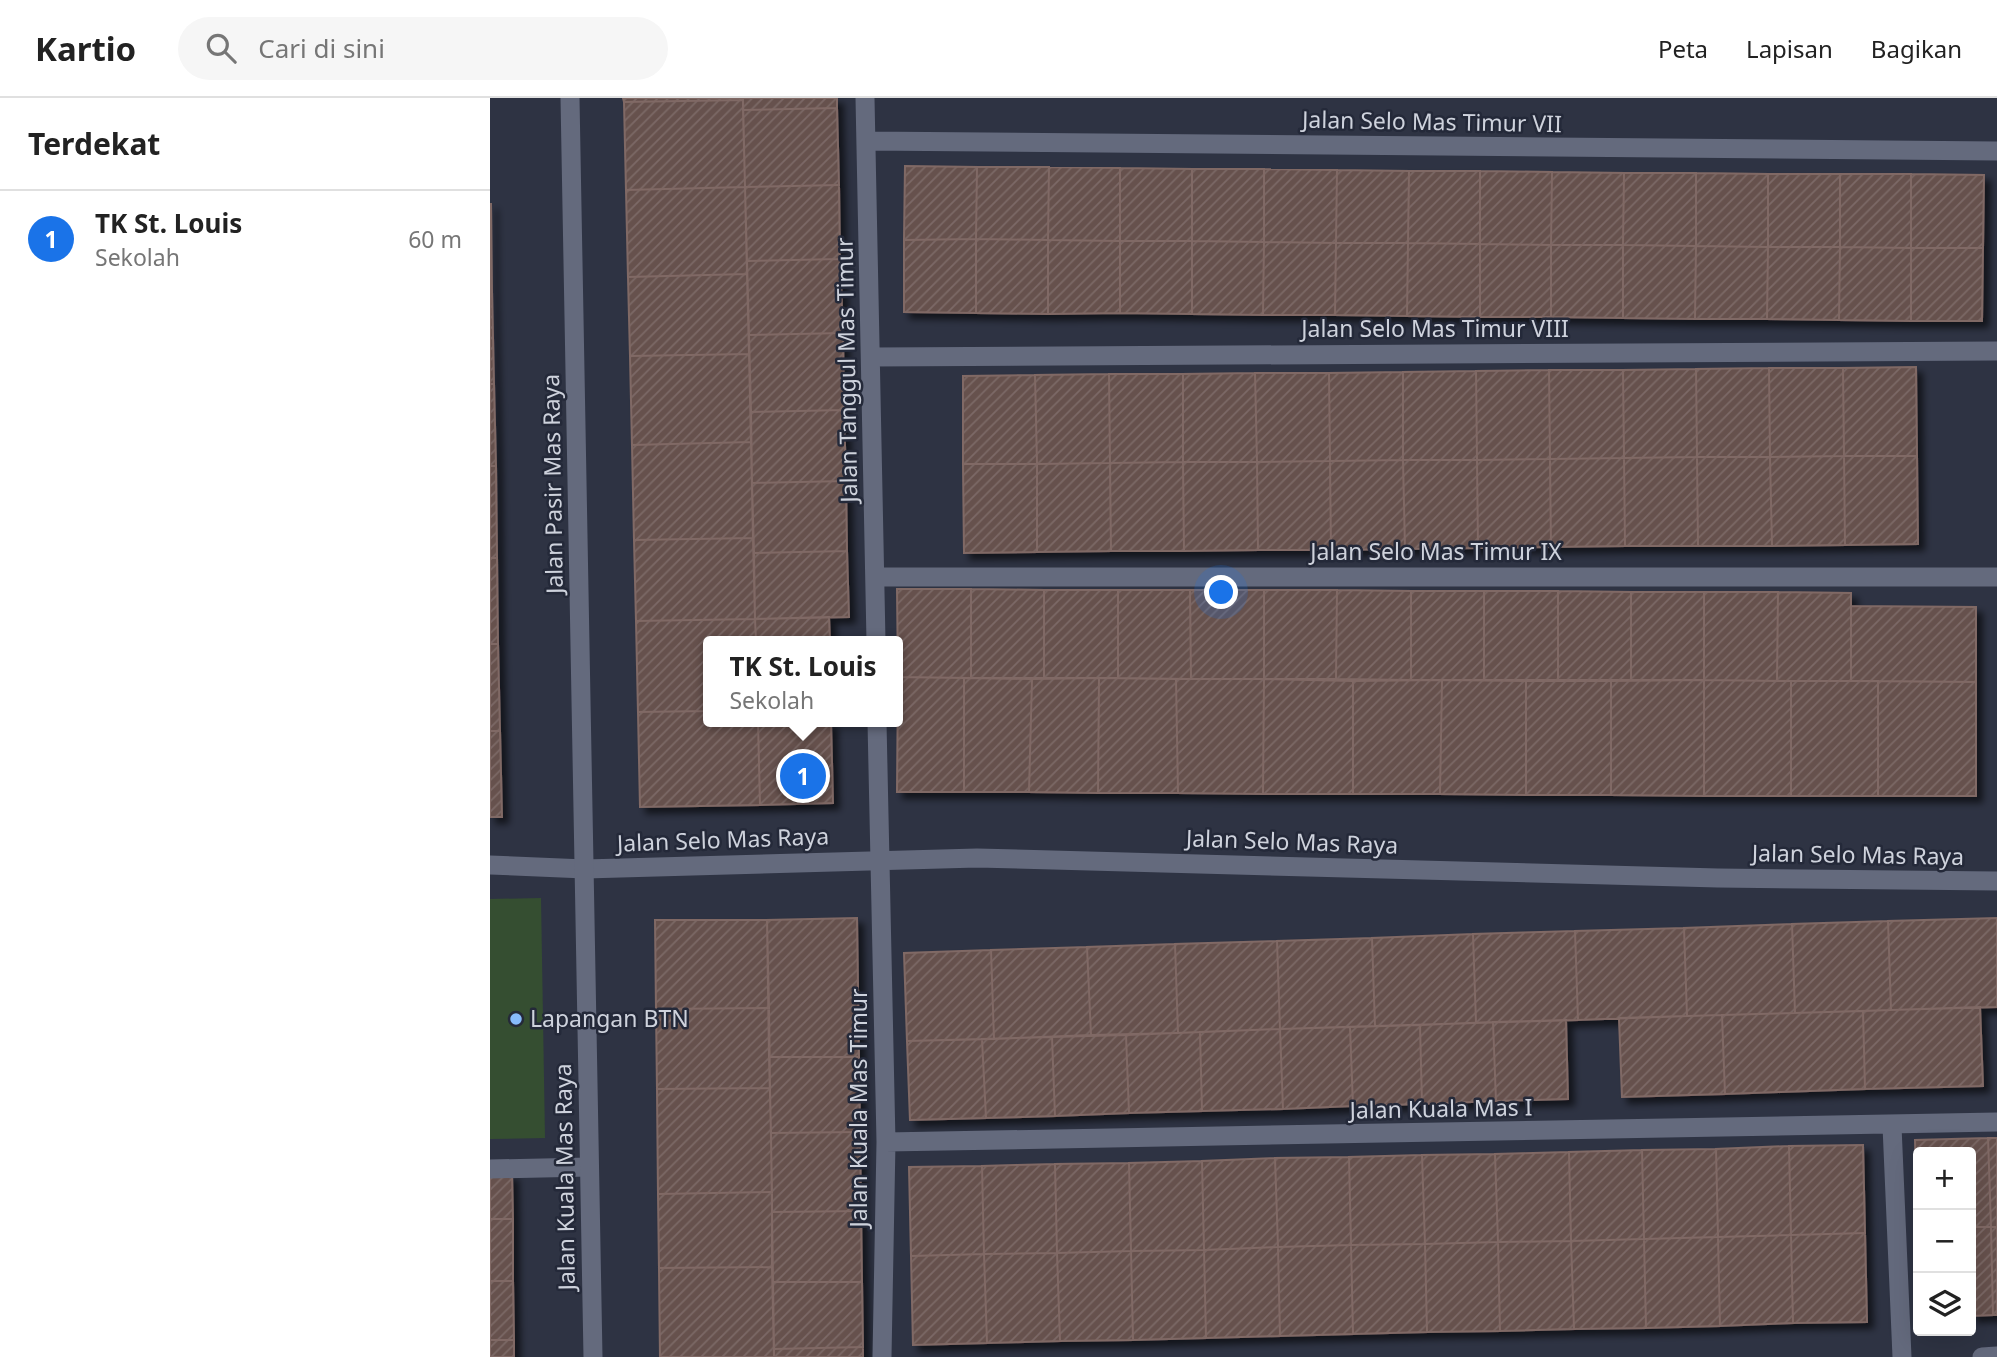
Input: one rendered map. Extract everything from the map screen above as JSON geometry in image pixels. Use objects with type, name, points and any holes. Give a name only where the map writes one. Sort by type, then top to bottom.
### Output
[{"type":"street","name":"Jalan Pasir Mas Raya","points":[[570,98],[585,869]]},
{"type":"street","name":"Jalan Tanggul Mas Timur","points":[[865,98],[873,357],[876,636]]},
{"type":"street","name":"Jalan Selo Mas Timur VII","points":[[866,141],[1997,151]]},
{"type":"street","name":"Jalan Selo Mas Timur VIII","points":[[873,357],[1997,351]]},
{"type":"street","name":"Jalan Selo Mas Timur IX","points":[[876,577],[1997,577]]},
{"type":"street","points":[[877,727],[879,859]]},
{"type":"street","name":"Jalan Selo Mas Raya","points":[[490,865],[585,869],[977,858],[1718,878],[1997,881]]},
{"type":"street","name":"Jalan Kuala Mas Timur","points":[[879,859],[886,1142],[882,1357]]},
{"type":"street","name":"Jalan Kuala Mas Raya","points":[[585,869],[593,1357]]},
{"type":"street","name":"Jalan Kuala Mas I","points":[[886,1142],[1892,1126],[1997,1122]]},
{"type":"street","points":[[1892,1126],[1902,1357]]},
{"type":"street","points":[[490,1169],[589,1167]]},
{"type":"street","points":[[1982,1357],[1997,1356]]},
{"type":"green space","name":"Lapangan BTN","points":[[541,898],[545,1138],[490,1139],[490,899]]},
{"type":"building","points":[[623,98],[743,98],[743,100],[624,102]]},
{"type":"building","points":[[743,98],[837,98],[837,108],[743,110]]},
{"type":"building","points":[[743,100],[745,187],[626,190],[624,102]]},
{"type":"building","points":[[837,108],[839,185],[745,187],[743,110]]},
{"type":"building","points":[[905,166],[977,167],[976,239],[904,240]]},
{"type":"building","points":[[977,167],[1049,167],[1048,240],[976,239]]},
{"type":"building","points":[[1049,167],[1120,168],[1120,241],[1048,240]]},
{"type":"building","points":[[1120,168],[1192,169],[1192,241],[1120,241]]},
{"type":"building","points":[[1192,169],[1264,169],[1264,242],[1192,241]]},
{"type":"building","points":[[1264,169],[1337,170],[1336,243],[1264,242]]},
{"type":"building","points":[[1337,170],[1409,171],[1408,243],[1336,243]]},
{"type":"building","points":[[1409,171],[1480,171],[1480,244],[1408,243]]},
{"type":"building","points":[[1480,171],[1552,172],[1551,245],[1480,244]]},
{"type":"building","points":[[1552,172],[1624,173],[1623,245],[1551,245]]},
{"type":"building","points":[[1624,173],[1696,173],[1696,246],[1623,245]]},
{"type":"building","points":[[1696,173],[1768,174],[1768,247],[1696,246]]},
{"type":"building","points":[[1768,174],[1840,174],[1840,247],[1768,247]]},
{"type":"building","points":[[1840,174],[1911,174],[1911,248],[1840,247]]},
{"type":"building","points":[[1911,174],[1984,175],[1983,248],[1911,248]]},
{"type":"building","points":[[839,185],[840,259],[747,261],[745,187]]},
{"type":"building","points":[[745,187],[747,274],[628,277],[626,190]]},
{"type":"building","points":[[490,204],[492,292],[490,292]]},
{"type":"building","points":[[976,239],[1048,240],[1048,314],[976,313]]},
{"type":"building","points":[[976,239],[976,313],[904,312],[904,240]]},
{"type":"building","points":[[1048,240],[1120,241],[1120,313],[1048,314]]},
{"type":"building","points":[[1120,241],[1192,241],[1192,314],[1120,313]]},
{"type":"building","points":[[1192,241],[1264,242],[1263,315],[1192,314]]},
{"type":"building","points":[[1264,242],[1336,243],[1335,315],[1263,315]]},
{"type":"building","points":[[1336,243],[1408,243],[1407,316],[1335,315]]},
{"type":"building","points":[[1408,243],[1480,244],[1480,317],[1407,316]]},
{"type":"building","points":[[1480,244],[1551,245],[1551,317],[1480,317]]},
{"type":"building","points":[[1551,245],[1623,245],[1623,318],[1551,317]]},
{"type":"building","points":[[1623,245],[1696,246],[1695,319],[1623,318]]},
{"type":"building","points":[[1696,246],[1768,247],[1767,319],[1695,319]]},
{"type":"building","points":[[1768,247],[1840,247],[1839,320],[1767,319]]},
{"type":"building","points":[[1840,247],[1911,248],[1911,321],[1839,320]]},
{"type":"building","points":[[1911,248],[1983,248],[1982,321],[1911,321]]},
{"type":"building","points":[[840,259],[843,333],[749,335],[747,261]]},
{"type":"building","points":[[747,274],[749,354],[630,356],[628,277]]},
{"type":"building","points":[[492,292],[494,384],[490,384]]},
{"type":"building","points":[[843,333],[844,410],[751,412],[749,335]]},
{"type":"building","points":[[749,354],[751,442],[632,445],[630,356]]},
{"type":"building","points":[[1916,367],[1917,456],[1844,456],[1843,368]]},
{"type":"building","points":[[1769,368],[1843,368],[1844,456],[1770,457]]},
{"type":"building","points":[[1769,368],[1770,457],[1697,457],[1696,369]]},
{"type":"building","points":[[1696,369],[1697,457],[1624,458],[1623,370]]},
{"type":"building","points":[[1549,370],[1550,459],[1477,460],[1476,371]]},
{"type":"building","points":[[1549,370],[1623,370],[1624,458],[1550,459]]},
{"type":"building","points":[[1476,371],[1477,460],[1403,460],[1403,372]]},
{"type":"building","points":[[1403,372],[1403,460],[1330,461],[1329,373]]},
{"type":"building","points":[[1255,373],[1257,462],[1183,462],[1183,374]]},
{"type":"building","points":[[1255,373],[1329,373],[1330,461],[1257,462]]},
{"type":"building","points":[[1109,374],[1183,374],[1183,462],[1110,463]]},
{"type":"building","points":[[1109,374],[1110,463],[1037,464],[1035,375]]},
{"type":"building","points":[[1035,375],[1037,464],[963,464],[963,376]]},
{"type":"building","points":[[490,384],[494,384],[496,466],[490,466]]},
{"type":"building","points":[[844,410],[846,481],[752,483],[751,412]]},
{"type":"building","points":[[751,442],[753,538],[634,540],[632,445]]},
{"type":"building","points":[[1844,456],[1917,456],[1918,544],[1845,545]]},
{"type":"building","points":[[1844,456],[1845,545],[1772,546],[1770,457]]},
{"type":"building","points":[[1697,457],[1770,457],[1772,546],[1698,546]]},
{"type":"building","points":[[1697,457],[1698,546],[1625,546],[1624,458]]},
{"type":"building","points":[[1624,458],[1625,546],[1551,547],[1550,459]]},
{"type":"building","points":[[1550,459],[1551,547],[1478,548],[1477,460]]},
{"type":"building","points":[[1403,460],[1405,549],[1331,550],[1330,461]]},
{"type":"building","points":[[1403,460],[1477,460],[1478,548],[1405,549]]},
{"type":"building","points":[[1330,461],[1331,550],[1258,550],[1257,462]]},
{"type":"building","points":[[1183,462],[1257,462],[1258,550],[1184,551]]},
{"type":"building","points":[[1183,462],[1184,551],[1111,551],[1110,463]]},
{"type":"building","points":[[1110,463],[1111,551],[1037,552],[1037,464]]},
{"type":"building","points":[[963,464],[1037,464],[1037,552],[964,553]]},
{"type":"building","points":[[490,466],[496,466],[497,558],[490,558]]},
{"type":"building","points":[[846,481],[847,551],[754,553],[752,483]]},
{"type":"building","points":[[753,538],[755,619],[636,621],[634,540]]},
{"type":"building","points":[[847,551],[849,617],[755,619],[754,553]]},
{"type":"building","points":[[490,558],[497,558],[498,644],[490,644]]},
{"type":"building","points":[[897,589],[971,589],[971,678],[903,677],[903,636],[898,636]]},
{"type":"building","points":[[971,589],[1044,590],[1044,678],[971,678]]},
{"type":"building","points":[[1044,590],[1118,590],[1118,678],[1044,678]]},
{"type":"building","points":[[1118,590],[1190,590],[1191,679],[1118,678]]},
{"type":"building","points":[[1190,590],[1264,590],[1264,679],[1191,679]]},
{"type":"building","points":[[1264,590],[1337,590],[1336,679],[1264,679]]},
{"type":"building","points":[[1337,590],[1411,591],[1411,680],[1336,679]]},
{"type":"building","points":[[1411,591],[1484,591],[1484,680],[1411,680]]},
{"type":"building","points":[[1484,591],[1558,591],[1558,680],[1484,680]]},
{"type":"building","points":[[1558,591],[1631,592],[1631,680],[1558,680]]},
{"type":"building","points":[[1631,592],[1704,592],[1704,680],[1631,680]]},
{"type":"building","points":[[1704,592],[1778,592],[1777,681],[1704,680]]},
{"type":"building","points":[[1778,592],[1851,593],[1851,681],[1777,681]]},
{"type":"building","points":[[1851,606],[1976,607],[1976,682],[1851,681]]},
{"type":"building","points":[[829,617],[830,636],[756,636],[755,619]]},
{"type":"building","points":[[755,619],[756,636],[703,636],[703,711],[638,712],[636,621]]},
{"type":"building","points":[[490,644],[498,644],[500,731],[490,731]]},
{"type":"building","points":[[903,677],[964,678],[964,792],[897,792],[898,727],[903,727]]},
{"type":"building","points":[[964,678],[1032,679],[1029,792],[964,792]]},
{"type":"building","points":[[1099,678],[1098,793],[1029,792],[1032,679]]},
{"type":"building","points":[[1099,678],[1176,679],[1178,793],[1098,793]]},
{"type":"building","points":[[1176,679],[1264,679],[1263,794],[1178,793]]},
{"type":"building","points":[[1264,679],[1353,681],[1353,794],[1263,794]]},
{"type":"building","points":[[1442,680],[1440,794],[1353,794],[1353,681]]},
{"type":"building","points":[[1442,680],[1526,681],[1526,795],[1440,794]]},
{"type":"building","points":[[1704,680],[1791,681],[1791,796],[1704,796]]},
{"type":"building","points":[[1704,680],[1704,796],[1611,795],[1611,681]]},
{"type":"building","points":[[1526,681],[1611,681],[1611,795],[1526,795]]},
{"type":"building","points":[[1791,681],[1878,681],[1878,796],[1791,796]]},
{"type":"building","points":[[1878,681],[1976,682],[1976,796],[1878,796]]},
{"type":"building","points":[[703,711],[703,727],[758,727],[760,805],[640,807],[638,712]]},
{"type":"building","points":[[758,727],[831,727],[833,803],[760,805]]},
{"type":"building","points":[[490,731],[500,731],[502,817],[490,817]]},
{"type":"building","points":[[857,918],[859,1057],[769,1057],[767,920]]},
{"type":"building","points":[[1997,918],[1997,1007],[1891,1010],[1888,921]]},
{"type":"building","points":[[655,920],[767,920],[769,1008],[656,1009]]},
{"type":"building","points":[[1888,921],[1891,1010],[1795,1013],[1792,924]]},
{"type":"building","points":[[1792,924],[1795,1013],[1687,1016],[1684,928]]},
{"type":"building","points":[[1684,928],[1687,1016],[1578,1020],[1575,931]]},
{"type":"building","points":[[1575,931],[1578,1020],[1476,1023],[1473,934]]},
{"type":"building","points":[[1473,934],[1476,1023],[1375,1026],[1372,938]]},
{"type":"building","points":[[1372,938],[1375,1026],[1280,1029],[1277,941]]},
{"type":"building","points":[[1277,941],[1280,1029],[1178,1033],[1175,944]]},
{"type":"building","points":[[1175,944],[1178,1033],[1091,1035],[1087,947]]},
{"type":"building","points":[[1087,947],[1091,1035],[994,1039],[991,950]]},
{"type":"building","points":[[991,950],[994,1039],[907,1041],[904,953]]},
{"type":"building","points":[[1980,1007],[1983,1086],[1865,1089],[1863,1011]]},
{"type":"building","points":[[769,1008],[770,1088],[657,1089],[656,1009]]},
{"type":"building","points":[[1863,1011],[1865,1089],[1725,1094],[1722,1015]]},
{"type":"building","points":[[1722,1015],[1725,1094],[1622,1097],[1619,1018]]},
{"type":"building","points":[[1566,1020],[1568,1099],[1496,1101],[1493,1022]]},
{"type":"building","points":[[1493,1022],[1496,1101],[1422,1104],[1420,1025]]},
{"type":"building","points":[[1420,1025],[1422,1104],[1353,1106],[1350,1027]]},
{"type":"building","points":[[1350,1027],[1353,1106],[1283,1109],[1280,1029]]},
{"type":"building","points":[[1280,1029],[1283,1109],[1202,1111],[1200,1032]]},
{"type":"building","points":[[1200,1032],[1202,1111],[1129,1113],[1126,1035]]},
{"type":"building","points":[[1126,1035],[1129,1113],[1055,1116],[1052,1037]]},
{"type":"building","points":[[1052,1037],[1055,1116],[986,1118],[982,1039]]},
{"type":"building","points":[[982,1039],[986,1118],[910,1120],[907,1041]]},
{"type":"building","points":[[769,1057],[859,1057],[860,1132],[771,1133]]},
{"type":"building","points":[[770,1088],[772,1192],[658,1194],[657,1089]]},
{"type":"building","points":[[860,1132],[861,1211],[772,1212],[771,1133]]},
{"type":"building","points":[[1988,1138],[1991,1227],[1976,1227],[1976,1147],[1915,1147],[1915,1140]]},
{"type":"building","points":[[1988,1138],[1997,1138],[1997,1227],[1991,1227]]},
{"type":"building","points":[[1863,1145],[1865,1233],[1791,1235],[1789,1146]]},
{"type":"building","points":[[1789,1146],[1791,1235],[1718,1237],[1716,1149]]},
{"type":"building","points":[[1716,1149],[1718,1237],[1644,1239],[1642,1150]]},
{"type":"building","points":[[1642,1150],[1644,1239],[1571,1241],[1569,1152]]},
{"type":"building","points":[[1569,1152],[1571,1241],[1498,1242],[1495,1154]]},
{"type":"building","points":[[1495,1154],[1498,1242],[1425,1244],[1422,1155]]},
{"type":"building","points":[[1422,1155],[1425,1244],[1351,1245],[1349,1157]]},
{"type":"building","points":[[1349,1157],[1351,1245],[1278,1247],[1275,1158]]},
{"type":"building","points":[[1275,1158],[1278,1247],[1204,1250],[1202,1161]]},
{"type":"building","points":[[1202,1161],[1204,1250],[1131,1251],[1129,1163]]},
{"type":"building","points":[[1129,1163],[1131,1251],[1057,1253],[1055,1164]]},
{"type":"building","points":[[1055,1164],[1057,1253],[984,1254],[982,1166]]},
{"type":"building","points":[[982,1166],[984,1254],[911,1256],[909,1167]]},
{"type":"building","points":[[512,1174],[513,1219],[490,1219],[490,1175]]},
{"type":"building","points":[[772,1192],[772,1267],[659,1268],[658,1194]]},
{"type":"building","points":[[861,1211],[862,1282],[773,1282],[772,1212]]},
{"type":"building","points":[[490,1219],[513,1219],[513,1281],[490,1281]]},
{"type":"building","points":[[1976,1227],[1991,1227],[1993,1315],[1976,1316]]},
{"type":"building","points":[[1991,1227],[1997,1227],[1997,1315],[1993,1315]]},
{"type":"building","points":[[1865,1233],[1867,1322],[1793,1323],[1791,1235]]},
{"type":"building","points":[[1791,1235],[1793,1323],[1720,1326],[1718,1237]]},
{"type":"building","points":[[1718,1237],[1720,1326],[1646,1328],[1644,1239]]},
{"type":"building","points":[[1644,1239],[1646,1328],[1574,1329],[1571,1241]]},
{"type":"building","points":[[1571,1241],[1574,1329],[1500,1331],[1498,1242]]},
{"type":"building","points":[[1498,1242],[1500,1331],[1427,1332],[1425,1244]]},
{"type":"building","points":[[1425,1244],[1427,1332],[1353,1334],[1351,1245]]},
{"type":"building","points":[[1351,1245],[1353,1334],[1280,1336],[1278,1247]]},
{"type":"building","points":[[1278,1247],[1280,1336],[1206,1338],[1204,1250]]},
{"type":"building","points":[[1204,1250],[1206,1338],[1133,1340],[1131,1251]]},
{"type":"building","points":[[1131,1251],[1133,1340],[1060,1341],[1057,1253]]},
{"type":"building","points":[[1057,1253],[1060,1341],[987,1343],[984,1254]]},
{"type":"building","points":[[984,1254],[987,1343],[913,1345],[911,1256]]},
{"type":"building","points":[[772,1267],[774,1357],[660,1357],[659,1268]]},
{"type":"building","points":[[490,1281],[513,1281],[514,1340],[490,1340]]},
{"type":"building","points":[[773,1282],[862,1282],[863,1347],[774,1349]]},
{"type":"building","points":[[490,1340],[514,1340],[514,1357],[490,1357]]},
{"type":"building","points":[[863,1347],[863,1357],[774,1357],[774,1349]]},
{"type":"place","name":"TK St. Louis","points":[[803,776]]},
{"type":"place","name":"Lapangan BTN","points":[[516,1019]]}]
